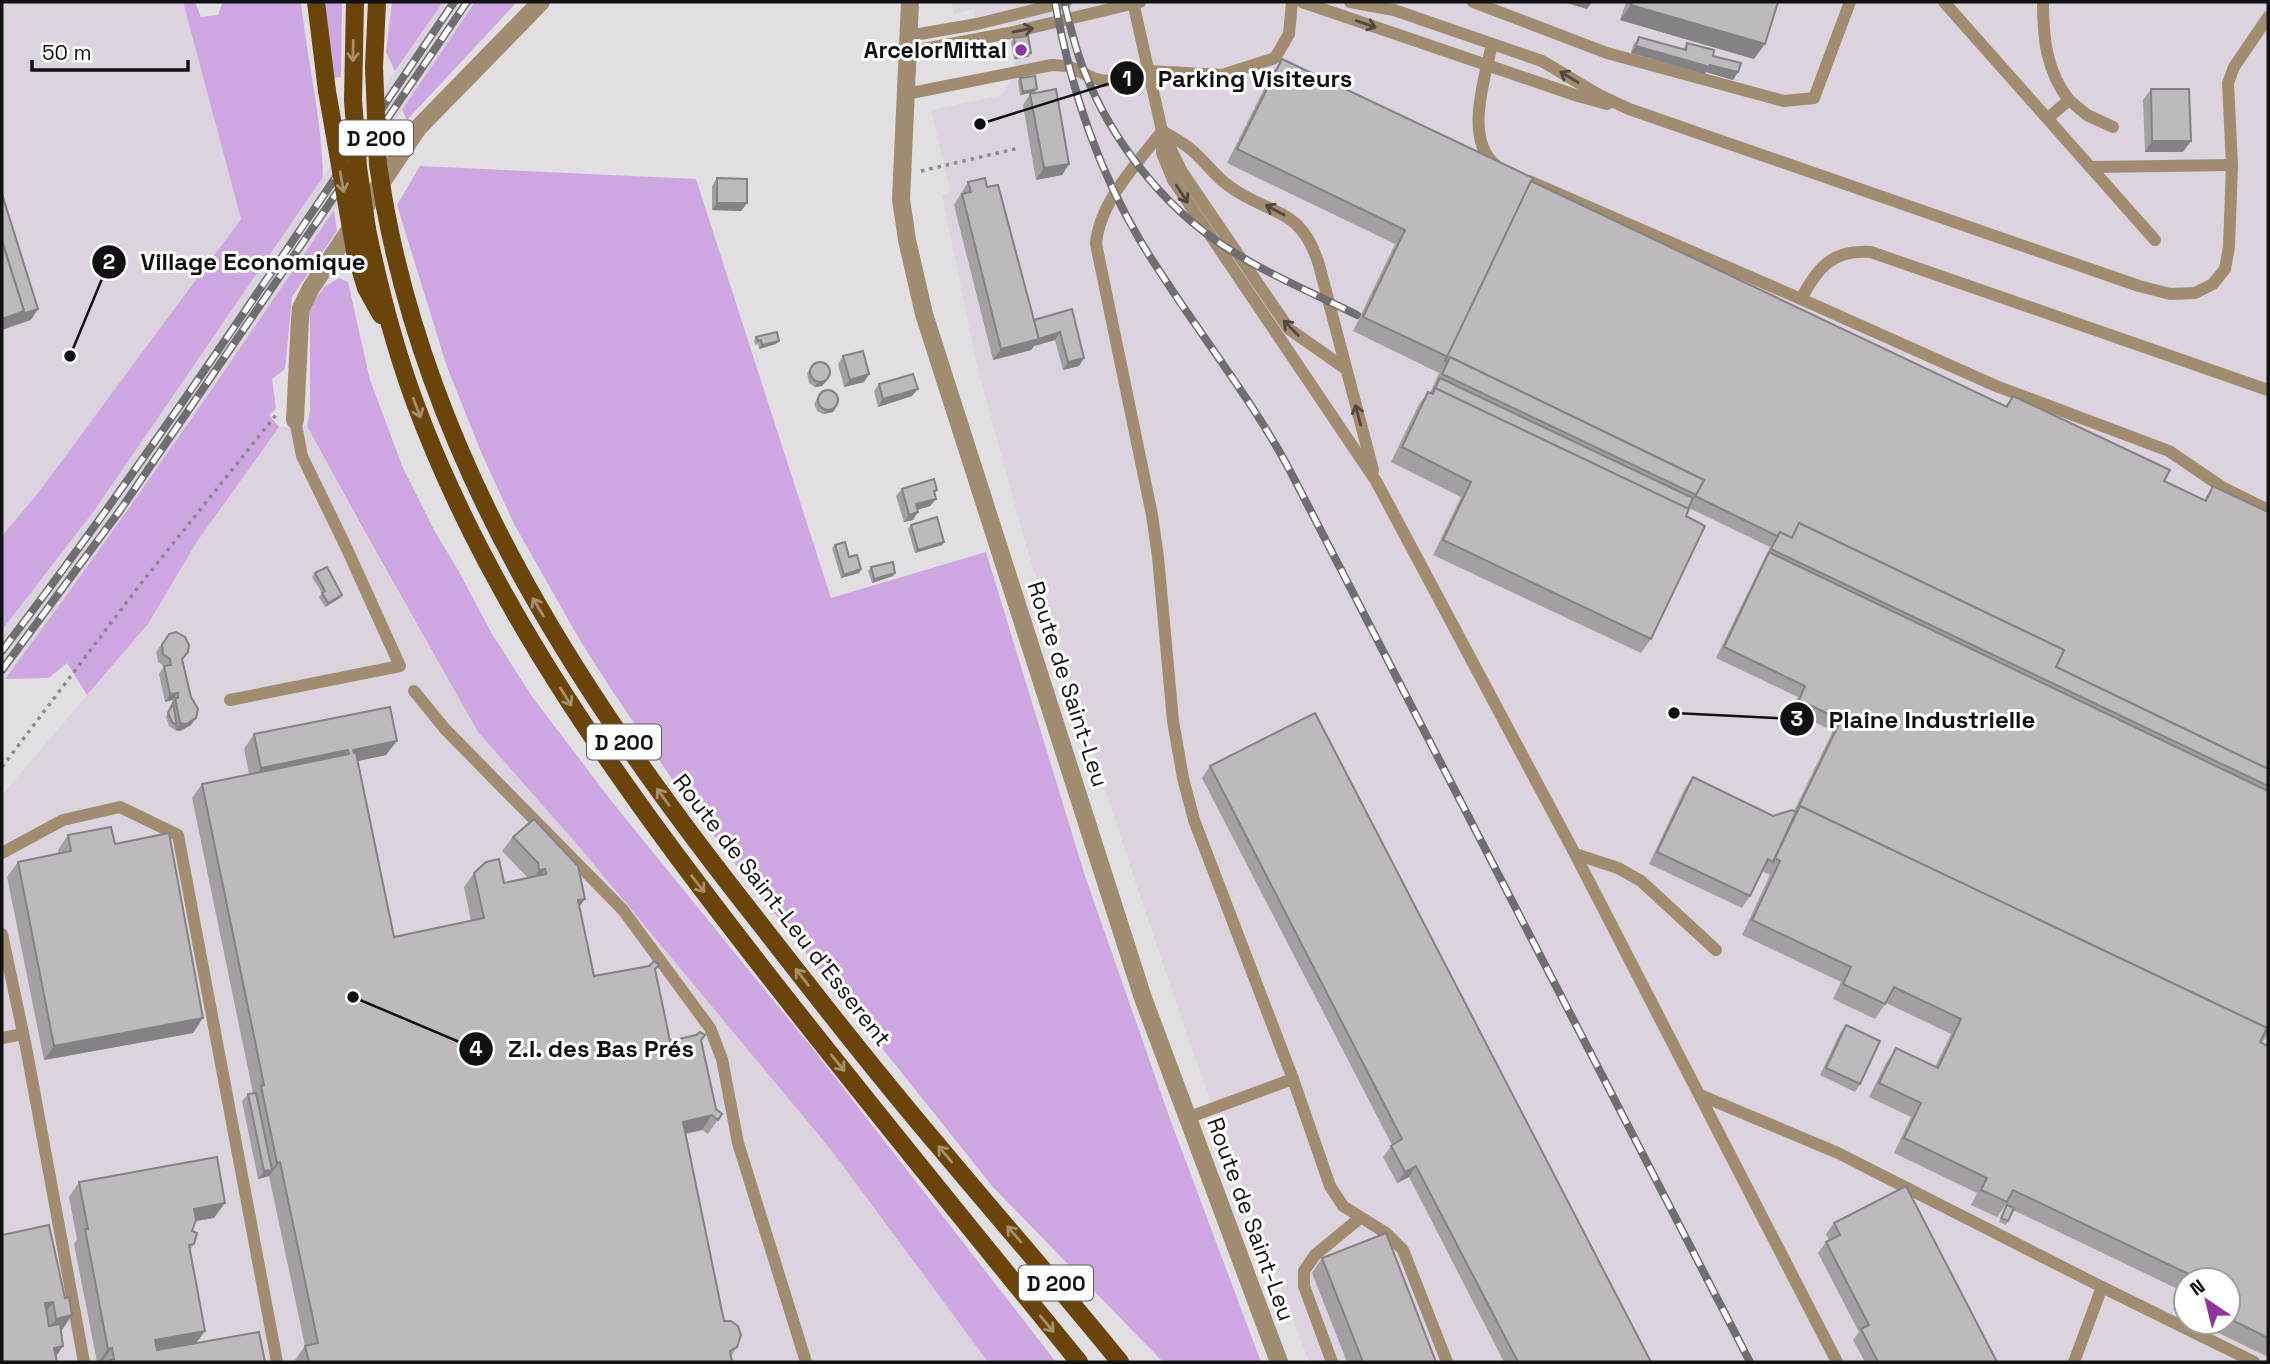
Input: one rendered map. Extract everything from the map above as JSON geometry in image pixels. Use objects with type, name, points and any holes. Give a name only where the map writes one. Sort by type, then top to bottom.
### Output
[{"type":"main road","points":[[316,2],[327,90],[355,251],[366,288],[396,343]]},
{"type":"main road","name":"D 200","points":[[355,2],[354,100],[358,167],[368,229],[396,343],[421,418],[468,524],[536,647],[612,767],[677,858],[784,996],[1079,1362]]},
{"type":"main road","name":"Route de Saint-Leu d'Esserent","points":[[377,2],[374,67],[378,165],[411,317],[451,433],[482,504],[532,596],[565,652],[642,769],[744,905],[940,1148],[1120,1362]]},
{"type":"street","points":[[294,412],[301,308],[311,288],[418,128],[541,2]]},
{"type":"street","name":"Route de Saint-Leu","points":[[910,2],[902,176],[904,226],[931,337],[1143,998],[1279,1362]]},
{"type":"lane","points":[[908,44],[977,23],[1066,2]]},
{"type":"lane","points":[[906,94],[1052,65],[1068,66],[1105,81],[1149,71],[1222,75],[1275,58],[1289,34],[1292,2]]},
{"type":"lane","points":[[1302,2],[1586,99],[1629,109]]},
{"type":"lane","points":[[1350,2],[1382,7],[1542,61],[1599,95],[1629,109],[2138,286],[2184,295],[2213,285],[2225,269],[2229,247],[2232,165],[2227,90],[2229,75],[2268,17]]},
{"type":"lane","points":[[1473,2],[1607,53],[1784,101],[1814,98],[1850,2]]},
{"type":"lane","points":[[1944,2],[2155,240]]},
{"type":"lane","points":[[2043,2],[2043,27],[2048,58],[2056,81],[2069,100],[2088,115],[2113,127]]},
{"type":"lane","points":[[908,44],[1009,33],[1135,3],[1162,131],[1161,153],[1173,180],[1376,481],[1575,854],[1837,1362]]},
{"type":"lane","points":[[1492,44],[1479,118],[1480,139],[1490,160],[1507,171]]},
{"type":"lane","points":[[2048,118],[2069,100]]},
{"type":"lane","points":[[1162,131],[1192,188],[1289,329],[1346,369]]},
{"type":"lane","points":[[1162,131],[1193,151],[1226,185],[1242,195],[1277,209],[1301,229],[1316,254],[1376,481]]},
{"type":"lane","points":[[1162,131],[1105,209],[1097,233],[1098,257],[1155,535],[1170,694],[1183,778],[1202,843],[1293,1079],[1330,1186],[1343,1206],[1386,1233],[1403,1250],[1447,1362]]},
{"type":"lane","points":[[2092,167],[2232,165]]},
{"type":"lane","points":[[1519,177],[1996,386],[2169,451],[2221,487],[2268,510]]},
{"type":"lane","points":[[1801,299],[1817,272],[1832,259],[1850,252],[1871,252],[2268,390]]},
{"type":"lane","points":[[230,700],[400,666],[302,456],[294,412]]},
{"type":"lane","points":[[414,691],[451,735],[623,910],[710,1028],[722,1059],[738,1143],[807,1362]]},
{"type":"lane","points":[[2,853],[63,820],[120,807],[177,835],[277,1362]]},
{"type":"lane","points":[[1575,854],[1618,868],[1641,881],[1716,950]]},
{"type":"lane","points":[[2,934],[84,1362]]},
{"type":"lane","points":[[2,1038],[23,1034]]},
{"type":"lane","points":[[1187,1118],[1293,1079]]},
{"type":"lane","points":[[1700,1095],[1838,1153],[2254,1362]]},
{"type":"lane","points":[[1332,1362],[1304,1286],[1304,1271],[1315,1255],[1360,1218]]},
{"type":"lane","points":[[2074,1362],[2102,1287]]},
{"type":"path","points":[[902,176],[1019,148]]},
{"type":"path","points":[[2,767],[173,543],[278,412],[294,412]]},
{"type":"shaded area","points":[[2,2],[183,2],[241,219],[38,493],[2,536]]},
{"type":"shaded area","points":[[183,2],[195,2],[201,17],[218,15],[223,2],[301,2],[320,133],[323,177],[94,511],[2,630],[2,536],[38,493],[241,219]]},
{"type":"shaded area","points":[[324,2],[342,2],[341,77],[333,78]]},
{"type":"shaded area","points":[[392,2],[443,2],[395,71],[386,52]]},
{"type":"shaded area","points":[[443,2],[475,2],[205,401],[2,683],[2,630],[94,511]]},
{"type":"shaded area","points":[[475,2],[517,2],[407,120],[402,110]]},
{"type":"shaded area","points":[[951,2],[2268,2],[2268,1362],[1309,1362],[1193,1053],[1134,878],[1027,549],[977,366],[942,195],[950,191],[931,110],[1002,95],[1016,71],[1008,24],[977,31],[974,9],[954,14]]},
{"type":"shaded area","points":[[420,166],[696,179],[831,598],[986,552],[1085,876],[1170,1119],[1261,1362],[1163,1362],[993,1187],[739,869],[674,782],[581,642],[514,524],[481,452],[447,367],[397,205]]},
{"type":"shaded area","points":[[334,210],[337,231],[292,297],[285,369],[272,379],[276,409],[269,415],[279,427],[196,543],[148,624],[87,695],[67,663],[49,678],[5,679],[131,505]]},
{"type":"shaded area","points":[[339,278],[348,282],[370,380],[403,468],[492,634],[533,698],[613,803],[816,1053],[1056,1362],[988,1362],[832,1151],[576,843],[478,732],[307,426],[310,410],[310,307],[324,287]]},
{"type":"shaded area","points":[[307,426],[362,529],[478,732],[576,843],[832,1151],[988,1362],[2,1362],[2,795],[148,624],[196,543],[279,427]]},
{"type":"building","points":[[1632,2],[1778,2],[1765,44],[1631,5]]},
{"type":"building","points":[[1028,36],[1031,53],[1017,55],[1014,38]]},
{"type":"building","points":[[1639,37],[1686,50],[1687,43],[1714,50],[1713,56],[1741,63],[1738,72],[1710,67],[1636,46]]},
{"type":"building","points":[[1282,59],[1533,178],[1448,357],[1363,317],[1405,230],[1237,149]]},
{"type":"building","points":[[1035,76],[1037,89],[1023,92],[1020,78]]},
{"type":"building","points":[[1056,89],[1069,164],[1044,168],[1030,94]]},
{"type":"building","points":[[2151,89],[2189,89],[2191,141],[2152,141]]},
{"type":"building","points":[[717,178],[747,179],[747,203],[717,203]]},
{"type":"building","points":[[985,178],[987,187],[998,185],[1039,339],[1001,349],[962,194],[971,192],[968,182]]},
{"type":"building","points":[[1531,181],[2007,407],[2013,396],[2170,470],[2164,481],[2206,501],[2213,486],[2268,512],[2268,769],[2056,667],[2064,650],[1799,523],[1792,538],[1780,532],[1777,536],[1695,496],[1704,480],[1450,357],[1445,361]]},
{"type":"building","points":[[2,194],[38,309],[22,314],[24,311],[2,241]]},
{"type":"building","points":[[2,241],[24,311],[2,319]]},
{"type":"building","points":[[1072,309],[1084,358],[1068,362],[1060,332],[1039,339],[1034,320]]},
{"type":"building","points":[[777,332],[779,341],[762,345],[761,340],[758,341],[756,337]]},
{"type":"building","points":[[863,351],[869,374],[850,380],[843,356]]},
{"type":"building","points":[[1450,357],[1704,480],[1696,495],[1442,374]]},
{"type":"building","points":[[816,362],[824,362],[830,372],[824,382],[816,382],[810,376],[810,368]]},
{"type":"building","points":[[913,374],[918,389],[883,399],[879,384]]},
{"type":"building","points":[[1440,378],[1693,498],[1688,509],[1435,388]]},
{"type":"building","points":[[1435,388],[1689,509],[1686,516],[1705,526],[1651,639],[1443,540],[1471,482],[1402,447],[1428,392],[1433,394]]},
{"type":"building","points":[[824,390],[832,390],[838,400],[832,410],[824,410],[818,404],[818,396]]},
{"type":"building","points":[[934,479],[936,499],[916,504],[918,512],[909,515],[902,489]]},
{"type":"building","points":[[937,517],[944,542],[918,550],[911,525]]},
{"type":"building","points":[[1799,523],[2064,650],[2056,667],[2268,769],[2268,786],[1771,549],[1780,532],[1792,538]]},
{"type":"building","points":[[845,542],[849,557],[857,555],[861,569],[844,575],[835,545]]},
{"type":"building","points":[[1769,552],[2268,791],[2268,1031],[2267,1028],[1800,806],[1797,810],[1841,720],[1799,700],[1805,686],[1724,647]]},
{"type":"building","points":[[893,562],[895,573],[874,579],[871,567]]},
{"type":"building","points":[[327,567],[342,595],[328,603],[315,573]]},
{"type":"building","points":[[176,632],[185,637],[189,645],[188,652],[182,659],[191,697],[198,709],[196,718],[186,724],[180,723],[175,698],[178,698],[178,693],[170,694],[164,666],[171,665],[170,659],[163,654],[162,645],[169,634]]},
{"type":"building","points":[[173,703],[177,726],[168,713]]},
{"type":"building","points":[[390,707],[397,741],[353,750],[356,753],[394,937],[484,918],[474,873],[486,862],[499,859],[504,883],[546,874],[545,869],[539,870],[538,863],[513,837],[534,819],[578,866],[585,899],[578,900],[594,976],[649,966],[654,961],[659,965],[655,969],[670,1041],[700,1032],[705,1035],[701,1040],[716,1109],[722,1114],[718,1120],[712,1115],[683,1122],[724,1321],[731,1321],[738,1326],[741,1335],[737,1347],[730,1351],[732,1362],[309,1362],[305,1346],[318,1343],[261,1086],[264,1085],[202,784],[349,754],[348,750],[261,768],[254,734]]},
{"type":"building","points":[[1315,713],[1651,1362],[1518,1362],[1416,1166],[1405,1172],[1391,1146],[1402,1139],[1210,766]]},
{"type":"building","points":[[1693,777],[1773,816],[1792,810],[1796,812],[1773,862],[1768,859],[1750,896],[1657,852]]},
{"type":"building","points":[[1800,806],[2267,1028],[2260,1042],[2268,1046],[2268,1338],[2242,1325],[2242,1266],[2172,1266],[2013,1190],[2007,1202],[1981,1190],[1987,1178],[1904,1138],[1921,1103],[1879,1083],[1896,1048],[1938,1068],[1961,1019],[1894,987],[1885,1004],[1843,984],[1851,967],[1752,920],[1780,861],[1775,858]]},
{"type":"building","points":[[111,827],[115,844],[169,833],[203,1018],[54,1046],[18,862],[71,851],[68,835]]},
{"type":"building","points":[[1846,1025],[1880,1041],[1860,1084],[1826,1068]]},
{"type":"building","points":[[256,1093],[272,1170],[264,1171],[248,1094]]},
{"type":"building","points":[[217,1157],[225,1203],[194,1209],[196,1220],[192,1231],[197,1233],[194,1244],[189,1245],[205,1331],[155,1340],[157,1350],[259,1332],[265,1362],[110,1362],[114,1359],[112,1348],[108,1349],[85,1229],[88,1229],[79,1182]]},
{"type":"building","points":[[1906,1186],[1997,1362],[1878,1362],[1861,1329],[1869,1325],[1826,1242],[1840,1235],[1834,1223]]},
{"type":"building","points":[[2007,1205],[2014,1208],[2008,1221],[2001,1218]]},
{"type":"building","points":[[49,1225],[65,1298],[69,1297],[72,1315],[56,1319],[53,1302],[45,1303],[49,1326],[60,1324],[63,1346],[54,1348],[57,1362],[2,1362],[2,1235]]},
{"type":"building","points":[[1386,1233],[1436,1362],[1363,1362],[1322,1258]]},
{"type":"railway","points":[[2,651],[176,411],[454,2]]},
{"type":"railway","points":[[2,670],[121,509],[467,2]]},
{"type":"railway","points":[[1055,2],[1069,65],[1087,126],[1125,214],[1159,270],[1253,408],[1287,465],[1750,1362]]},
{"type":"railway","points":[[1065,6],[1079,57],[1096,98],[1125,147],[1160,192],[1202,230],[1240,256],[1357,315]]},
{"type":"place","name":"ArcelorMittal","points":[[1021,50]]},
{"type":"place","name":"Parking Visiteurs","points":[[980,124]]},
{"type":"place","name":"Village Economique","points":[[70,356]]},
{"type":"place","name":"Plaine Industrielle","points":[[1674,713]]},
{"type":"place","name":"Z.I. des Bas Prés","points":[[353,997]]}]
